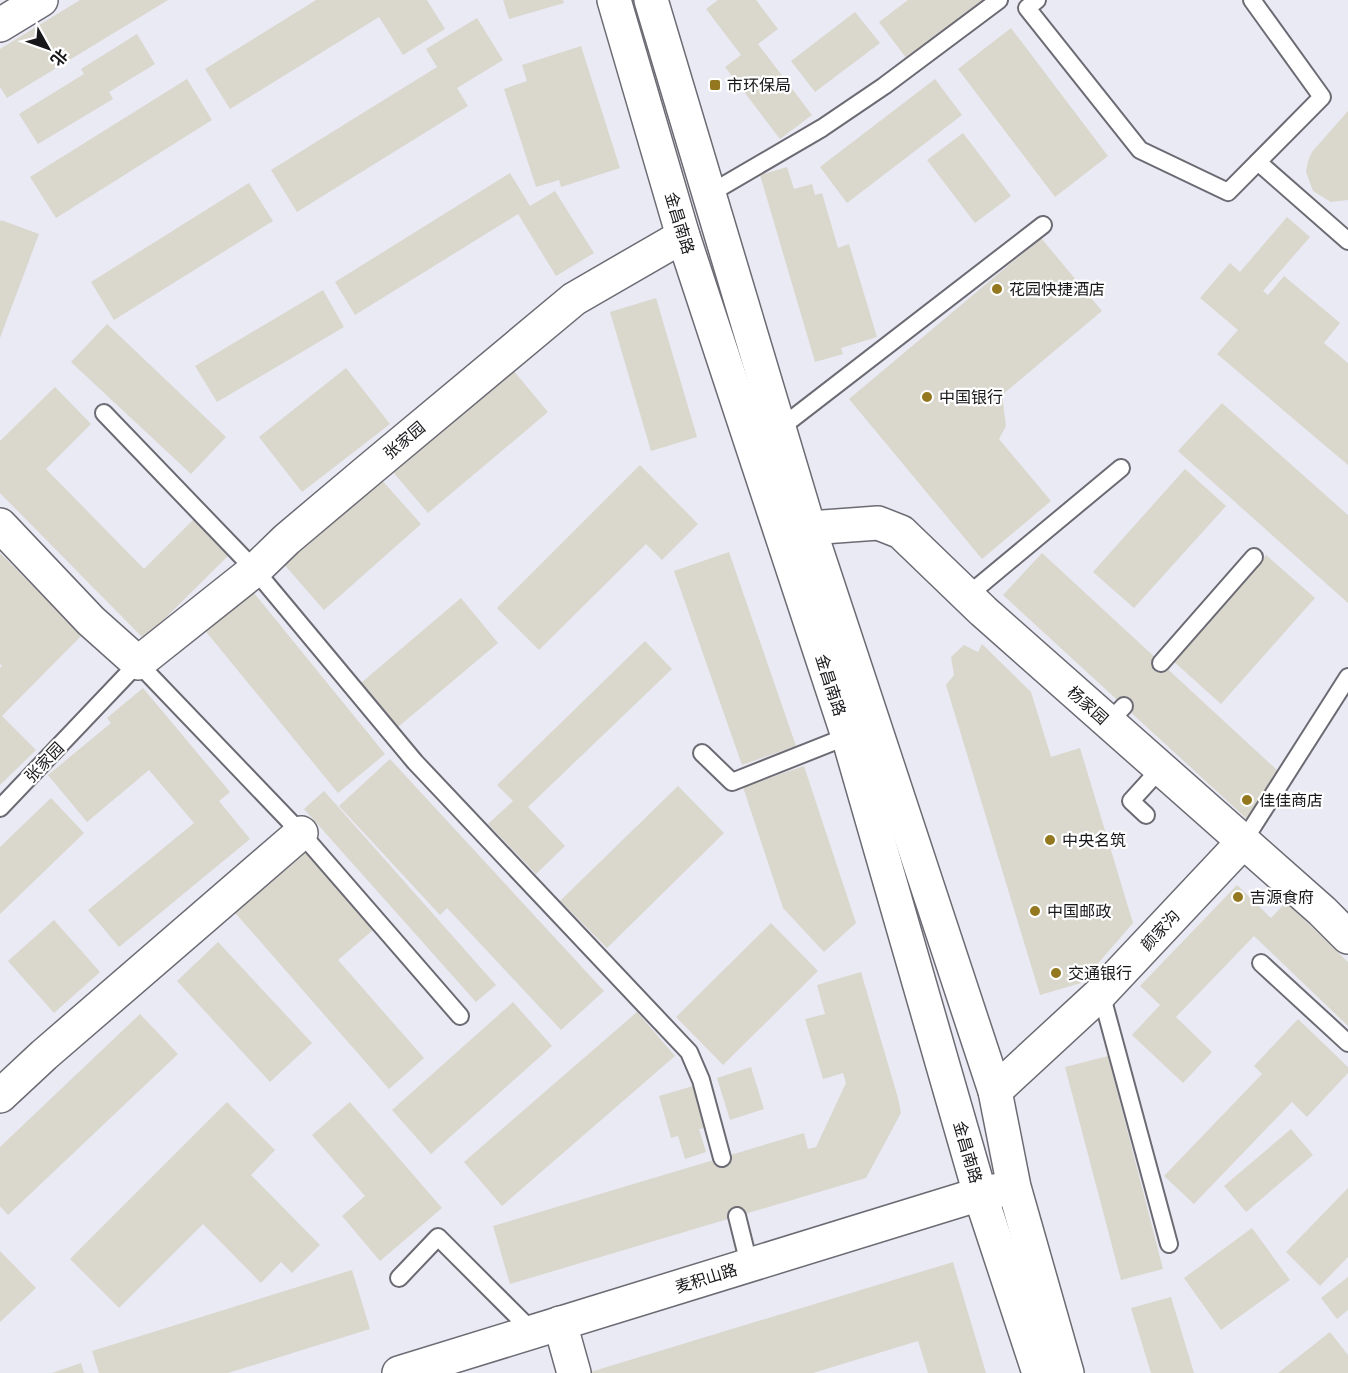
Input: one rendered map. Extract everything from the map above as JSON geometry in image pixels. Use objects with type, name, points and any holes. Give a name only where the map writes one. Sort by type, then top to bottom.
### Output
[{"type":"street","points":[[0,25],[41,0]]},
{"type":"street","name":"金昌南路","points":[[614,0],[683,236],[848,736],[980,1194],[1039,1373]]},
{"type":"street","name":"金昌南路","points":[[651,0],[809,528],[995,1091],[1014,1187],[1067,1373]]},
{"type":"street","name":"张家园","points":[[138,663],[255,570],[287,539],[574,300],[683,236]]},
{"type":"street","name":"杨家园","points":[[809,528],[878,523],[901,532],[967,596],[1116,714],[1161,768],[1348,937]]},
{"type":"street","points":[[0,525],[91,621],[138,663]]},
{"type":"street","points":[[0,1096],[44,1055],[301,833]]},
{"type":"street","name":"颜家沟","points":[[995,1091],[1101,993],[1243,842]]},
{"type":"street","name":"麦积山路","points":[[399,1373],[980,1194],[1014,1187]]},
{"type":"street","points":[[546,1327],[574,1373]]},
{"type":"lane","points":[[709,194],[822,129],[999,0]]},
{"type":"lane","points":[[1037,0],[1027,8],[1140,150],[1228,192],[1322,97],[1252,0]]},
{"type":"lane","points":[[1258,162],[1348,241]]},
{"type":"lane","points":[[779,429],[1043,225]]},
{"type":"lane","points":[[104,413],[255,570],[415,762],[689,1052],[701,1080],[722,1158]]},
{"type":"lane","points":[[967,596],[1121,468]]},
{"type":"lane","points":[[1161,663],[1254,557]]},
{"type":"lane","points":[[138,663],[301,833],[460,1016]]},
{"type":"lane","name":"张家园","points":[[0,808],[138,663]]},
{"type":"lane","points":[[1243,842],[1348,677]]},
{"type":"lane","points":[[702,753],[732,782],[848,736]]},
{"type":"lane","points":[[1146,815],[1131,801],[1161,768]]},
{"type":"lane","points":[[1261,963],[1348,1043]]},
{"type":"lane","points":[[1101,993],[1169,1244]]},
{"type":"lane","points":[[737,1215],[749,1264]]},
{"type":"lane","points":[[399,1278],[438,1237],[546,1327]]},
{"type":"building","points":[[80,0],[168,0],[7,98],[0,87],[0,49]]},
{"type":"building","points":[[316,0],[427,0],[445,29],[403,55],[379,17],[230,109],[205,69]]},
{"type":"building","points":[[503,0],[563,0],[564,3],[509,19]]},
{"type":"building","points":[[718,0],[756,0],[778,29],[758,44],[812,115],[780,139],[725,67],[741,55],[706,9]]},
{"type":"building","points":[[908,0],[985,0],[907,59],[879,22]]},
{"type":"building","points":[[855,12],[880,43],[815,92],[791,61]]},
{"type":"building","points":[[477,18],[503,60],[457,88],[468,106],[297,212],[271,170],[437,67],[426,49]]},
{"type":"building","points":[[1011,28],[1108,156],[1055,197],[958,69]]},
{"type":"building","points":[[137,34],[155,64],[109,92],[113,99],[38,144],[19,114],[84,74],[81,69]]},
{"type":"building","points":[[581,46],[620,168],[561,187],[559,180],[536,187],[504,89],[527,81],[522,65]]},
{"type":"building","points":[[187,79],[212,120],[56,218],[30,177]]},
{"type":"building","points":[[935,79],[962,115],[847,203],[820,167]]},
{"type":"building","points":[[1348,111],[1348,200],[1331,202],[1313,191],[1306,172],[1308,161],[1312,152]]},
{"type":"building","points":[[963,133],[1011,196],[975,223],[927,160]]},
{"type":"building","points":[[787,167],[794,189],[812,184],[815,195],[822,193],[838,248],[849,244],[877,337],[841,348],[843,354],[815,362],[760,175]]},
{"type":"building","points":[[510,173],[530,206],[555,191],[594,253],[556,276],[518,214],[355,315],[335,282]]},
{"type":"building","points":[[249,183],[273,221],[114,320],[91,282]]},
{"type":"building","points":[[1287,217],[1310,237],[1263,291],[1268,295],[1284,276],[1340,323],[1324,343],[1348,363],[1348,465],[1217,354],[1238,330],[1200,298],[1230,263],[1240,272]]},
{"type":"building","points":[[1,220],[39,234],[0,338],[0,222]]},
{"type":"building","name":"中国银行","points":[[1041,238],[1102,311],[1002,395],[1006,426],[999,439],[1051,501],[982,559],[849,399]]},
{"type":"building","points":[[323,290],[344,327],[217,402],[195,366]]},
{"type":"building","points":[[656,298],[697,437],[651,451],[610,312]]},
{"type":"building","points":[[107,324],[226,437],[191,474],[71,362]]},
{"type":"building","points":[[346,368],[390,424],[302,492],[259,437]]},
{"type":"building","points":[[513,370],[548,412],[428,513],[393,472]]},
{"type":"building","points":[[55,387],[91,424],[46,469],[144,569],[195,518],[230,554],[144,639],[0,493],[0,441]]},
{"type":"building","points":[[1222,403],[1348,515],[1348,603],[1178,451]]},
{"type":"building","points":[[640,465],[698,524],[662,560],[646,544],[539,650],[497,608]]},
{"type":"building","points":[[1185,469],[1226,506],[1134,608],[1093,572]]},
{"type":"building","points":[[379,477],[421,524],[324,610],[282,562]]},
{"type":"building","points":[[729,552],[796,746],[742,765],[674,571]]},
{"type":"building","points":[[0,553],[82,635],[2,716],[36,750],[0,785],[0,668],[2,666],[0,664]]},
{"type":"building","points":[[1042,553],[1278,771],[1248,820],[1003,595]]},
{"type":"building","points":[[1266,555],[1315,598],[1221,704],[1172,660]]},
{"type":"building","points":[[250,588],[385,754],[338,793],[203,628]]},
{"type":"building","points":[[461,598],[498,643],[398,727],[361,683]]},
{"type":"building","points":[[645,641],[672,669],[528,807],[565,846],[536,874],[488,824],[513,801],[497,785]]},
{"type":"building","name":"中央名筑","points":[[982,644],[1031,692],[1051,757],[1080,748],[1133,923],[1081,983],[1040,995],[946,685],[954,675],[951,657],[964,645],[978,652]]},
{"type":"building","points":[[143,688],[230,792],[219,801],[250,839],[119,947],[88,910],[194,823],[149,770],[87,822],[48,775],[111,723],[107,718]]},
{"type":"building","points":[[390,759],[604,991],[561,1030],[447,908],[440,915],[339,806]]},
{"type":"building","points":[[804,766],[856,923],[824,952],[783,908],[743,787]]},
{"type":"building","points":[[678,786],[724,833],[607,948],[560,901]]},
{"type":"building","points":[[324,791],[496,985],[476,1002],[304,809]]},
{"type":"building","points":[[51,798],[84,833],[0,914],[0,847]]},
{"type":"building","points":[[301,847],[373,930],[338,960],[424,1058],[389,1089],[231,908]]},
{"type":"building","points":[[1237,885],[1271,918],[1286,902],[1348,962],[1348,1026],[1254,936],[1176,1017],[1212,1052],[1183,1083],[1132,1035],[1160,1005],[1140,986]]},
{"type":"building","points":[[54,920],[100,972],[54,1013],[8,961]]},
{"type":"building","points":[[771,923],[818,971],[723,1065],[676,1017]]},
{"type":"building","points":[[218,942],[312,1043],[270,1082],[177,981]]},
{"type":"building","points":[[861,972],[901,1113],[866,1178],[510,1284],[493,1226],[804,1133],[808,1149],[816,1147],[846,1083],[843,1073],[823,1079],[805,1019],[825,1014],[817,985]]},
{"type":"building","points":[[513,1002],[552,1046],[431,1154],[392,1110]]},
{"type":"building","points":[[637,1012],[675,1056],[502,1206],[464,1162]]},
{"type":"building","points":[[140,1014],[178,1054],[8,1215],[0,1206],[0,1147]]},
{"type":"building","points":[[1298,1019],[1348,1067],[1348,1073],[1307,1117],[1292,1102],[1194,1204],[1164,1176],[1262,1074],[1254,1066]]},
{"type":"building","points":[[1108,1056],[1163,1269],[1121,1280],[1065,1067]]},
{"type":"building","points":[[751,1067],[764,1109],[730,1120],[717,1078]]},
{"type":"building","points":[[693,1086],[706,1128],[699,1129],[706,1152],[685,1159],[678,1136],[671,1138],[659,1096]]},
{"type":"building","points":[[227,1102],[275,1150],[251,1175],[320,1245],[292,1273],[281,1262],[261,1283],[203,1224],[119,1308],[70,1259]]},
{"type":"building","points":[[350,1102],[442,1208],[380,1261],[342,1216],[365,1196],[312,1135]]},
{"type":"building","points":[[1291,1129],[1313,1155],[1246,1212],[1224,1186]]},
{"type":"building","points":[[1348,1188],[1348,1257],[1320,1286],[1286,1252]]},
{"type":"building","points":[[1252,1228],[1290,1280],[1221,1330],[1184,1278]]},
{"type":"building","points":[[0,1251],[36,1288],[0,1322]]},
{"type":"building","points":[[953,1262],[986,1373],[928,1373],[918,1341],[813,1373],[587,1373]]},
{"type":"building","points":[[352,1270],[370,1329],[228,1373],[99,1373],[92,1351]]},
{"type":"building","points":[[1348,1277],[1348,1310],[1337,1319],[1321,1298]]},
{"type":"building","points":[[1171,1297],[1194,1373],[1151,1373],[1131,1308]]},
{"type":"building","points":[[1330,1332],[1348,1355],[1348,1373],[1278,1373]]},
{"type":"building","points":[[81,1363],[84,1373],[52,1373]]},
{"type":"place","name":"市环保局","points":[[715,85]]},
{"type":"place","name":"花园快捷酒店","points":[[997,289]]},
{"type":"place","name":"中国银行","points":[[927,397]]},
{"type":"place","name":"佳佳商店","points":[[1247,800]]},
{"type":"place","name":"中央名筑","points":[[1050,840]]},
{"type":"place","name":"吉源食府","points":[[1238,897]]},
{"type":"place","name":"中国邮政","points":[[1035,911]]},
{"type":"place","name":"交通银行","points":[[1056,973]]}]
